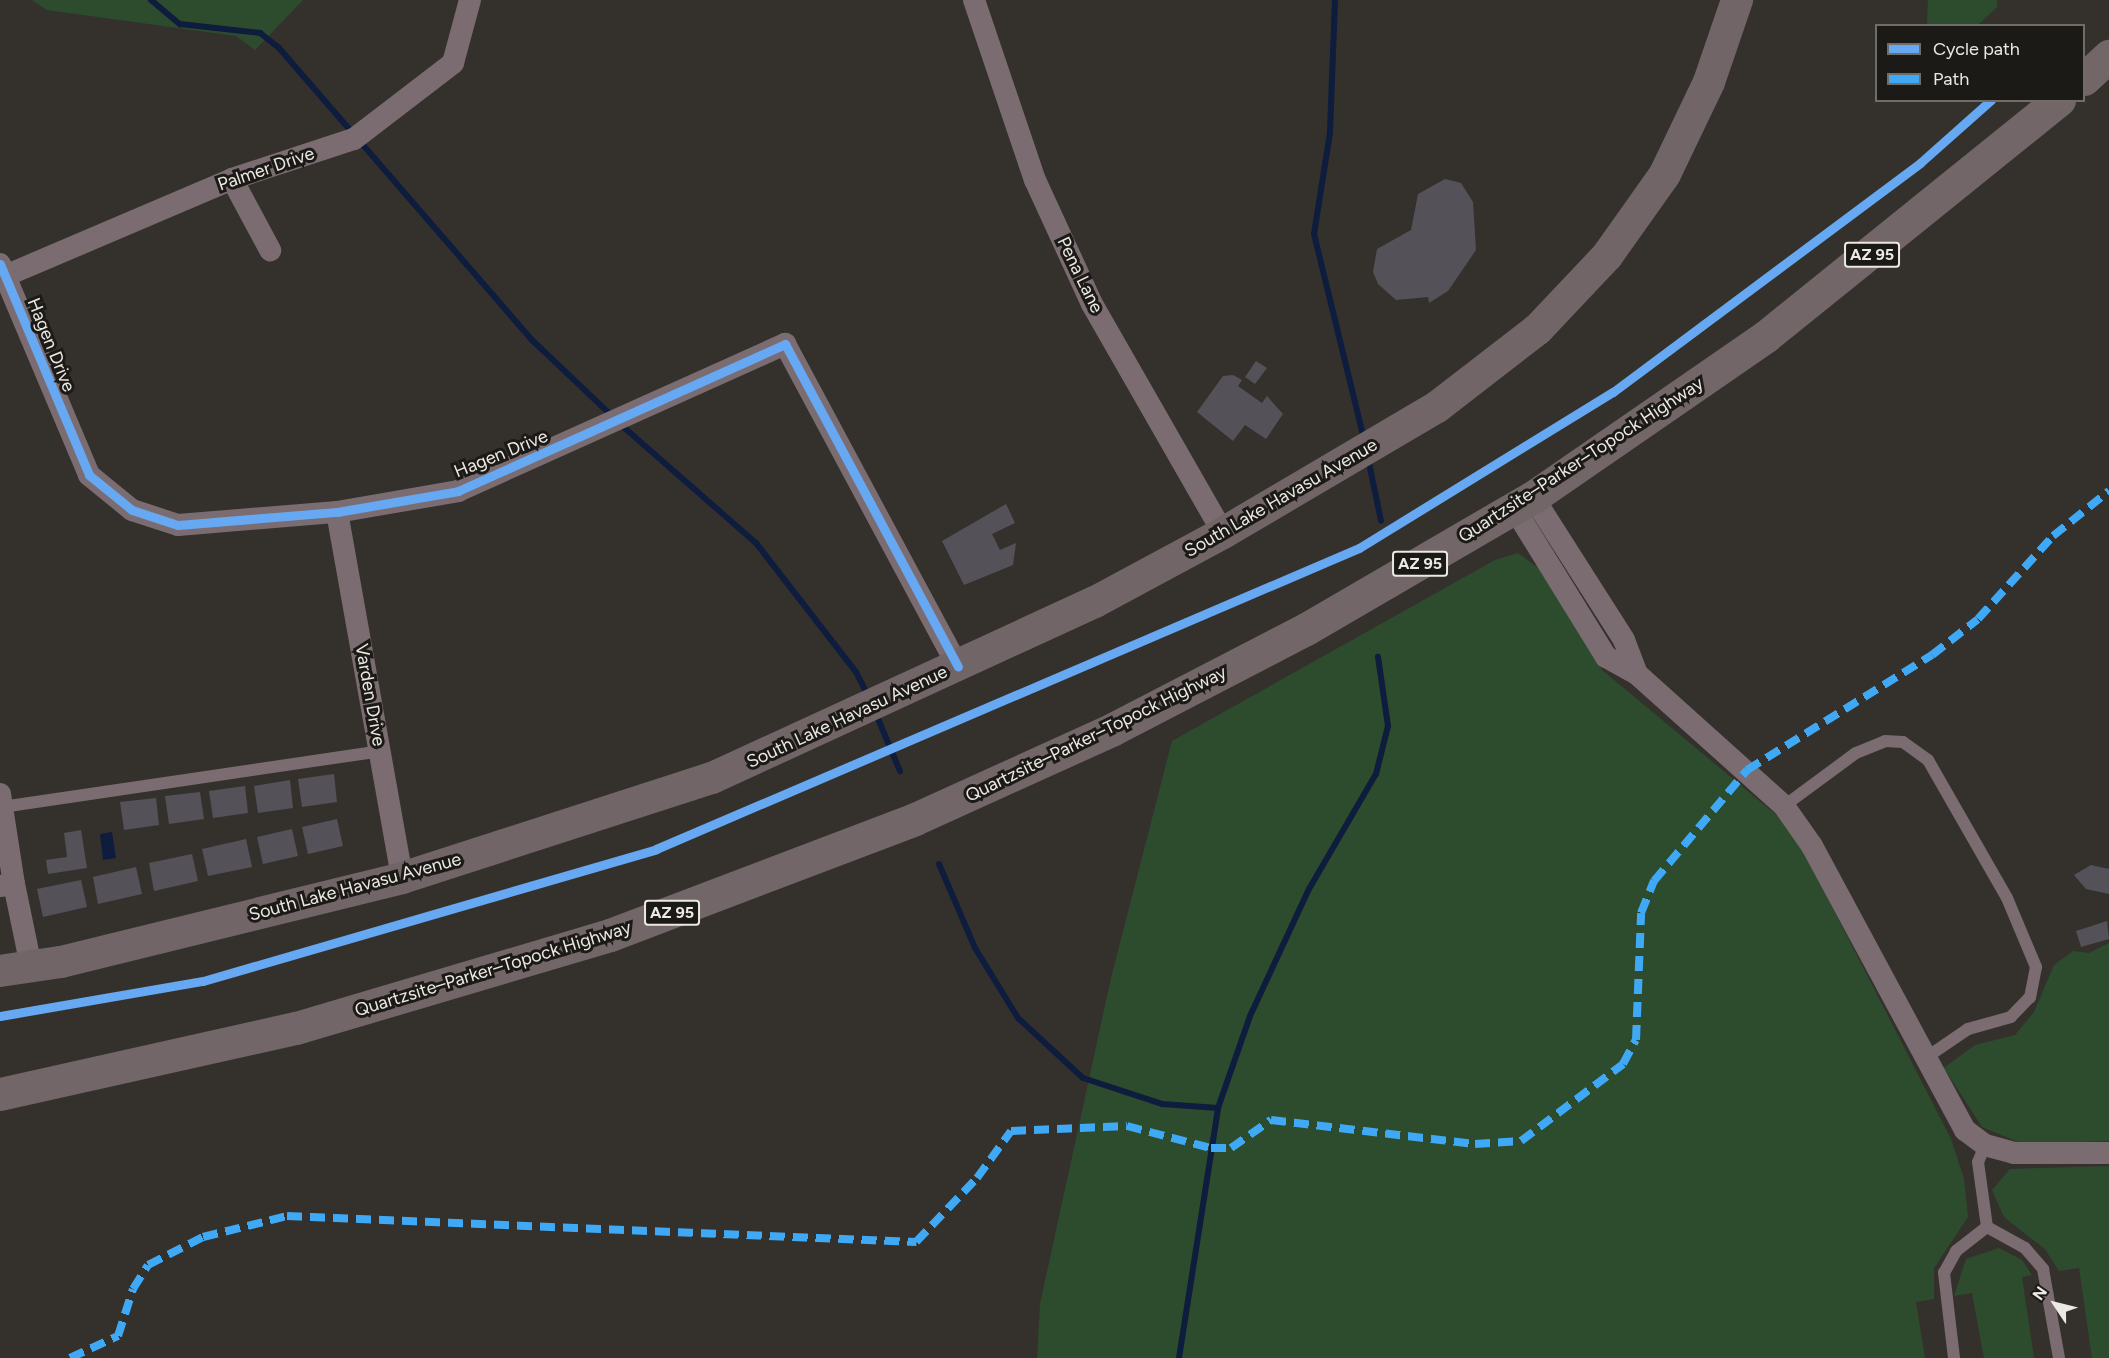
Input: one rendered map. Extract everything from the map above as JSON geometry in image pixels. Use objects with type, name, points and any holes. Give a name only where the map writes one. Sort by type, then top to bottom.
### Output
[{"type":"highway","points":[[2085,78],[2109,56]]},
{"type":"highway","name":"Quartzsite–Parker–Topock Highway","points":[[0,1094],[189,1054],[402,999],[610,935],[804,864],[1015,776],[1201,685],[1523,502],[1783,324],[2057,102]]},
{"type":"main road","name":"South Lake Havasu Avenue","points":[[0,971],[31,966],[402,878],[712,778],[1095,602],[1223,533],[1437,407],[1538,329],[1608,256],[1665,174],[1709,82],[1737,0]]},
{"type":"street","name":"Palmer Drive","points":[[2,270],[232,179],[354,139],[453,63],[470,0]]},
{"type":"street","name":"Pena Lane","points":[[974,0],[1035,180],[1092,304],[1223,533]]},
{"type":"street","points":[[232,179],[270,250]]},
{"type":"street","name":"Hagen Drive","points":[[2,270],[81,462],[109,496],[132,510],[178,525],[337,512],[458,491],[498,476],[786,344],[957,666]]},
{"type":"street","points":[[1523,502],[1624,640],[1637,674],[1784,806],[1812,846],[1957,1122],[1985,1145],[2030,1155],[2109,1154]]},
{"type":"street","name":"Varden Drive","points":[[337,512],[402,878]]},
{"type":"street","points":[[1,800],[7,885],[31,966]]},
{"type":"lane","points":[[1784,806],[1856,753],[1885,741],[1904,742],[1928,760],[2007,897],[2036,967],[2030,997],[2011,1017],[1968,1029],[1924,1059]]},
{"type":"lane","points":[[1,800],[380,752]]},
{"type":"lane","points":[[1985,1145],[1978,1162],[1987,1227]]},
{"type":"lane","points":[[1954,1358],[1944,1273],[1956,1251],[1987,1227]]},
{"type":"lane","points":[[1987,1227],[2025,1248],[2043,1269],[2059,1358]]},
{"type":"green space","points":[[32,0],[303,0],[255,50],[236,36],[47,10]]},
{"type":"green space","points":[[1928,0],[1997,0],[1997,7],[1979,24],[1927,24]]},
{"type":"green space","points":[[1518,553],[1544,572],[1602,670],[1780,818],[1806,856],[1951,1139],[1964,1179],[1968,1217],[1934,1268],[1934,1299],[1916,1302],[1925,1358],[1037,1358],[1040,1304],[1111,978],[1172,741],[1495,560]]},
{"type":"green space","points":[[2109,943],[2109,1141],[2023,1144],[1982,1127],[1944,1068],[1975,1045],[2015,1035],[2034,1012],[2054,965],[2073,951],[2089,953]]},
{"type":"green space","points":[[2109,1166],[2109,1358],[2092,1358],[2079,1268],[2059,1271],[2045,1249],[2004,1217],[1992,1190],[2010,1169]]},
{"type":"green space","points":[[1999,1248],[2022,1260],[2032,1275],[2022,1277],[2034,1358],[1984,1358],[1972,1293],[1954,1296],[1966,1259]]},
{"type":"water","points":[[112,832],[116,858],[103,860],[100,834]]},
{"type":"building","points":[[1445,179],[1461,183],[1473,202],[1476,250],[1448,291],[1429,303],[1428,297],[1396,300],[1378,284],[1373,272],[1377,249],[1411,230],[1418,194]]},
{"type":"building","points":[[1256,361],[1267,368],[1255,384],[1245,377]]},
{"type":"building","points":[[1233,375],[1242,380],[1238,386],[1262,403],[1267,396],[1283,414],[1266,439],[1245,425],[1233,441],[1197,412],[1223,376]]},
{"type":"building","points":[[1006,504],[1015,523],[992,534],[1000,550],[1016,543],[1013,565],[964,585],[942,541]]},
{"type":"building","points":[[334,774],[337,802],[302,807],[298,779]]},
{"type":"building","points":[[290,780],[293,808],[258,813],[254,786]]},
{"type":"building","points":[[245,786],[248,813],[213,818],[209,791]]},
{"type":"building","points":[[200,792],[204,819],[169,824],[165,796]]},
{"type":"building","points":[[156,798],[159,825],[124,830],[120,802]]},
{"type":"building","points":[[337,819],[343,846],[308,854],[302,827]]},
{"type":"building","points":[[292,829],[298,856],[263,864],[257,837]]},
{"type":"building","points":[[81,830],[87,868],[48,874],[46,860],[67,857],[64,833]]},
{"type":"building","points":[[246,839],[252,867],[208,876],[202,849]]},
{"type":"building","points":[[192,854],[198,881],[154,891],[149,863]]},
{"type":"building","points":[[2091,865],[2109,869],[2109,894],[2086,889],[2074,875]]},
{"type":"building","points":[[136,867],[142,894],[98,904],[93,877]]},
{"type":"building","points":[[81,880],[87,907],[43,917],[37,889]]},
{"type":"building","points":[[2107,921],[2109,939],[2081,947],[2076,931]]},
{"type":"waterway","points":[[151,0],[180,24],[260,33],[279,48],[532,340],[613,417]]},
{"type":"waterway","points":[[1335,0],[1330,133],[1314,234],[1364,439]]},
{"type":"waterway","points":[[620,424],[756,543],[856,672],[868,696]]},
{"type":"waterway","points":[[1368,458],[1381,521]]},
{"type":"waterway","points":[[1179,1358],[1218,1108],[1250,1016],[1309,889],[1376,774],[1388,726],[1378,657]]},
{"type":"waterway","points":[[876,714],[900,771]]},
{"type":"waterway","points":[[939,864],[975,948],[1018,1018],[1083,1078],[1162,1104],[1218,1108]]},
{"type":"marked path","points":[[70,1358],[118,1336],[133,1289],[148,1265],[203,1237],[287,1216],[916,1242],[977,1178],[1011,1131],[1127,1126],[1211,1148],[1231,1148],[1271,1120],[1475,1144],[1521,1141],[1623,1064],[1636,1040],[1641,913],[1654,881],[1747,770],[1932,655],[1978,619],[2053,536],[2109,491]]},
{"type":"cycle path","points":[[0,1016],[203,981],[656,849],[1359,548],[1613,392],[1920,163],[1989,102]]},
{"type":"cycle path","points":[[0,264],[89,475],[132,510],[178,525],[337,512],[458,491],[785,344],[958,666]]}]
